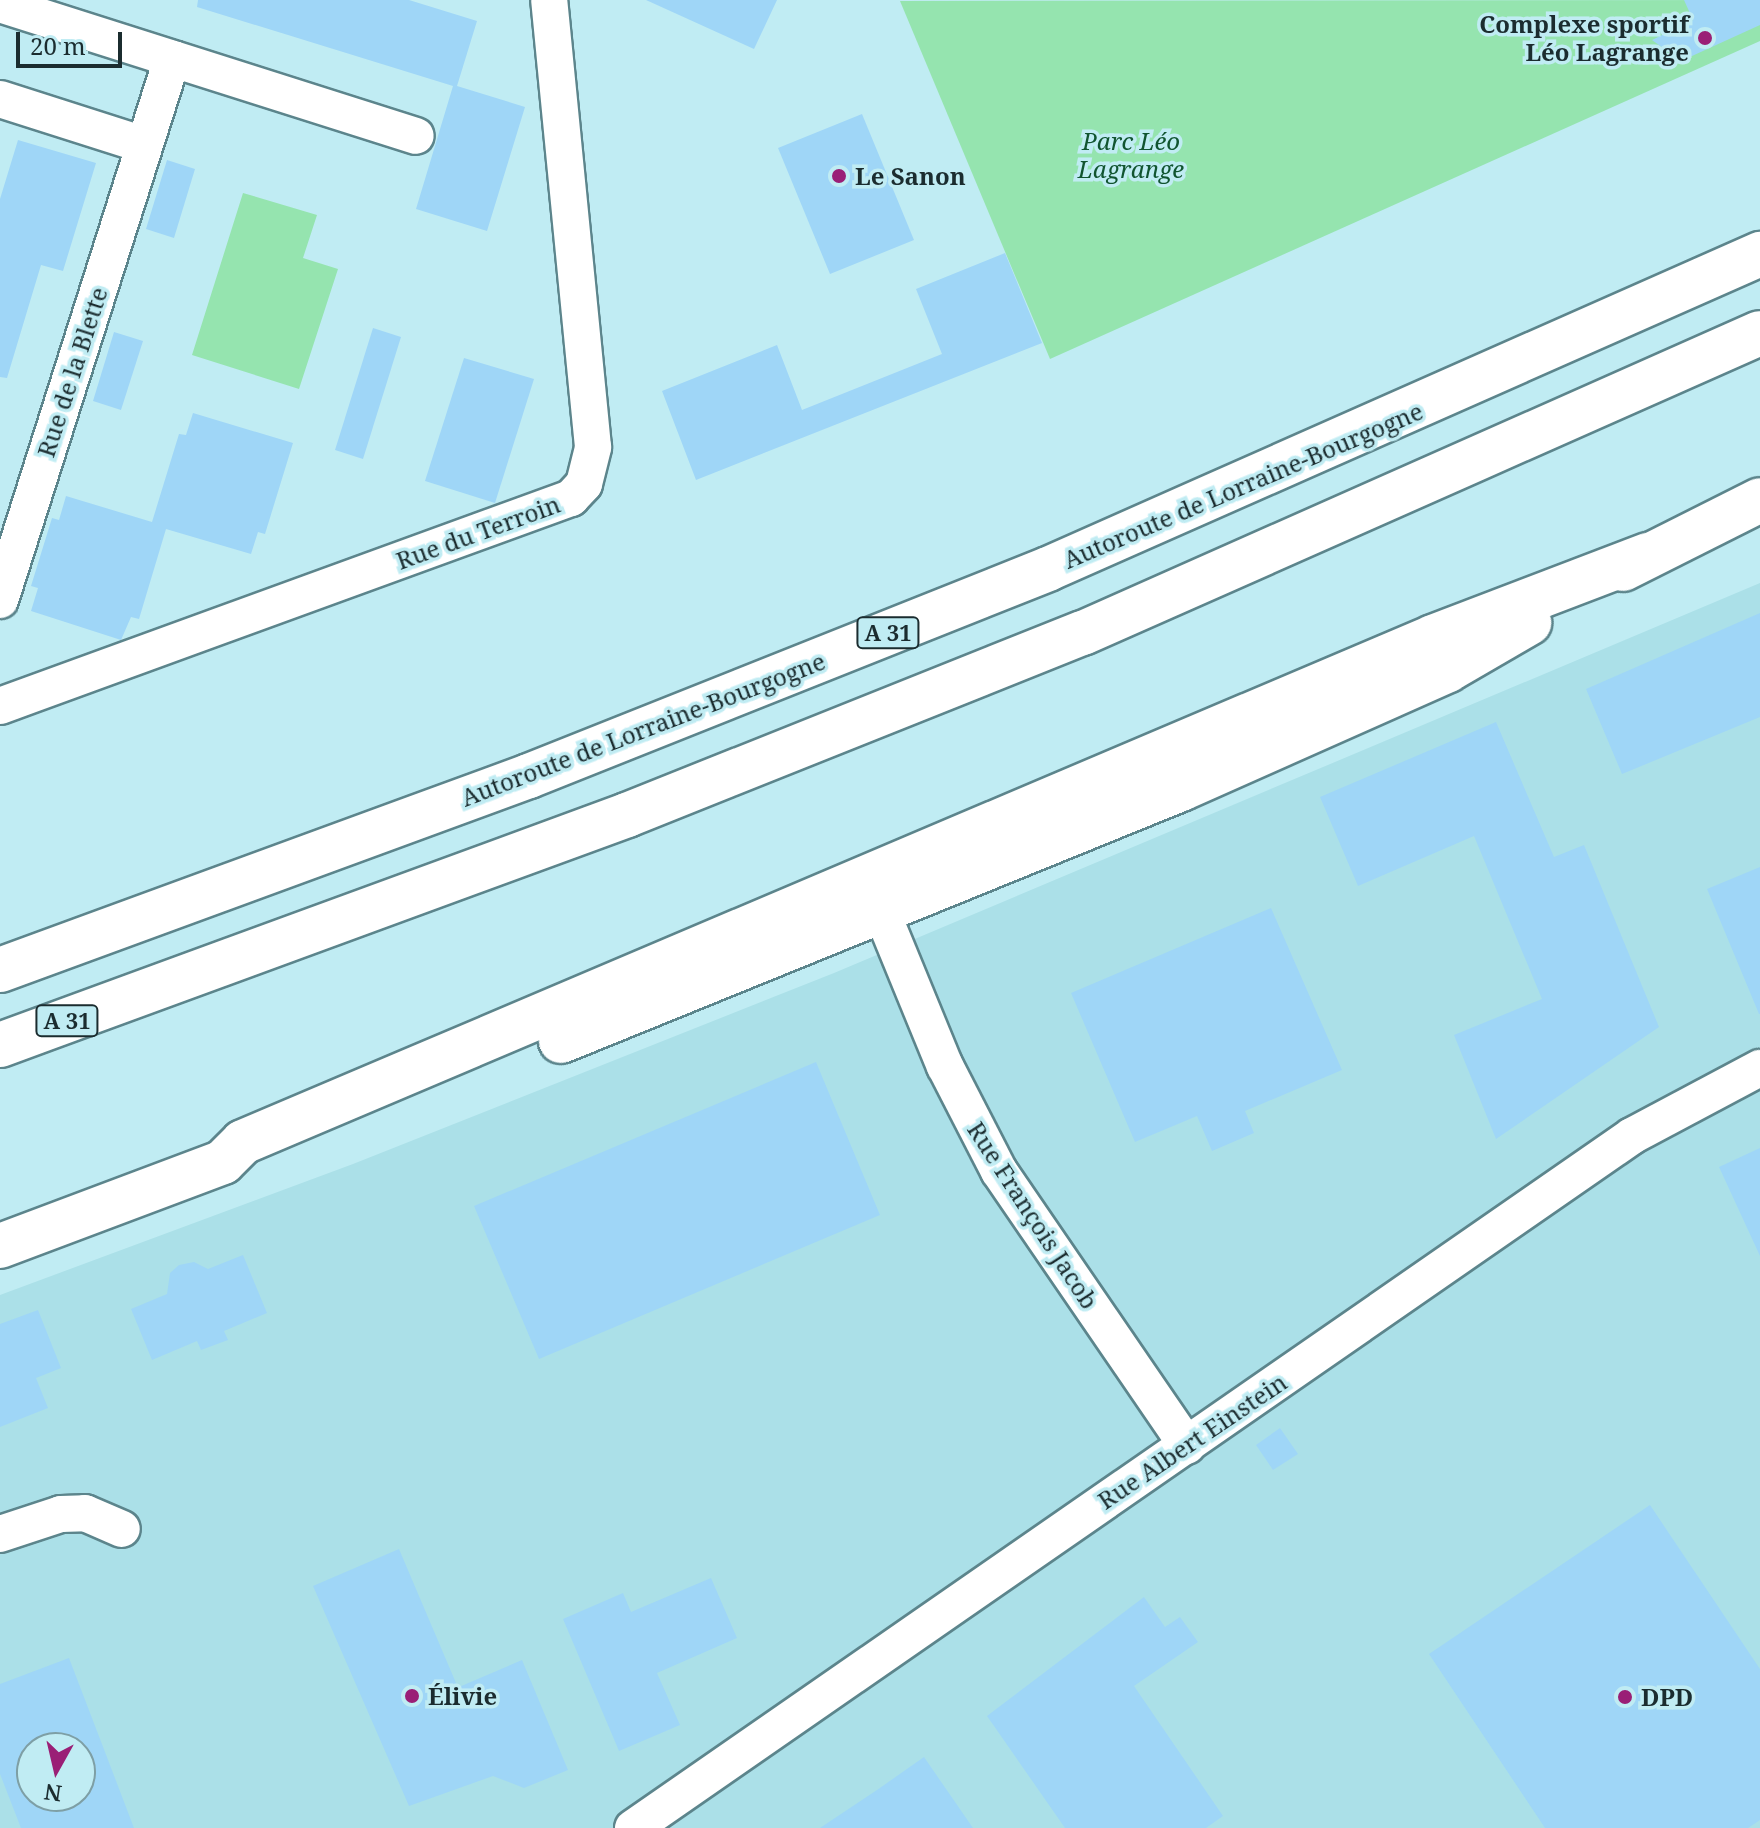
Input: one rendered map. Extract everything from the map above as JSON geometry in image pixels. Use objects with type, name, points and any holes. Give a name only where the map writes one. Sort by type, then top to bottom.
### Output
[{"type":"main road","name":"Autoroute de Lorraine-Bourgogne","points":[[0,970],[514,781],[1048,569],[1760,254]]},
{"type":"main road","name":"A 31","points":[[0,1045],[627,815],[1068,639],[1760,333]]},
{"type":"main road","points":[[0,1246],[223,1162],[250,1163],[876,897],[1448,670],[1648,555],[1760,500]]},
{"type":"street","name":"Rue du Terroin","points":[[0,706],[571,498],[590,467],[583,357],[549,0]]},
{"type":"street","points":[[0,4],[416,136]]},
{"type":"street","name":"Rue de la Blette","points":[[0,600],[172,59]]},
{"type":"street","points":[[0,99],[144,145]]},
{"type":"street","name":"Rue François Jacob","points":[[876,897],[951,1079],[999,1171],[1187,1446]]},
{"type":"street","name":"Rue Albert Einstein","points":[[633,1828],[1632,1136],[1760,1068]]},
{"type":"street","points":[[0,1534],[61,1514],[85,1513],[122,1529]]},
{"type":"shaded area","points":[[1760,583],[1760,1828],[0,1828],[0,1295],[353,1164],[834,973]]},
{"type":"green space","name":"Parc Léo Lagrange","points":[[1760,0],[1760,41],[1050,359],[900,1]]},
{"type":"green space","points":[[243,193],[317,215],[303,258],[338,269],[299,389],[192,355]]},
{"type":"building","points":[[198,0],[409,0],[477,21],[457,86],[525,107],[487,231],[416,209],[453,86],[197,7]]},
{"type":"building","points":[[646,0],[777,0],[754,49]]},
{"type":"building","points":[[1684,0],[1760,0],[1760,25],[1681,61],[1652,40],[1693,20]]},
{"type":"building","name":"Le Sanon","points":[[862,114],[914,240],[830,274],[778,148]]},
{"type":"building","points":[[18,140],[96,163],[63,271],[41,265],[7,378],[0,377],[0,199]]},
{"type":"building","points":[[167,160],[195,169],[174,238],[146,229]]},
{"type":"building","points":[[1005,253],[1042,343],[696,480],[662,391],[777,345],[802,410],[942,354],[916,289]]},
{"type":"building","points":[[373,328],[401,337],[363,459],[335,450]]},
{"type":"building","points":[[114,332],[143,341],[121,410],[93,401]]},
{"type":"building","points":[[464,358],[534,379],[495,503],[425,481]]},
{"type":"building","points":[[193,413],[293,443],[265,534],[258,532],[251,554],[166,529],[139,619],[131,617],[121,640],[31,611],[38,588],[31,586],[52,518],[59,520],[66,496],[152,522],[179,434],[186,435]]},
{"type":"building","points":[[1760,613],[1760,717],[1622,774],[1586,689]]},
{"type":"building","points":[[1496,722],[1554,857],[1584,845],[1659,1027],[1496,1139],[1454,1035],[1542,999],[1474,836],[1358,886],[1320,797]]},
{"type":"building","points":[[1760,867],[1760,1014],[1759,1014],[1707,889]]},
{"type":"building","points":[[1271,908],[1342,1070],[1245,1111],[1254,1133],[1212,1151],[1197,1116],[1135,1142],[1071,993]]},
{"type":"building","points":[[816,1062],[880,1215],[539,1359],[474,1206]]},
{"type":"building","points":[[1760,1148],[1760,1256],[1719,1167]]},
{"type":"building","points":[[243,1255],[267,1313],[224,1331],[228,1340],[201,1350],[197,1341],[152,1360],[131,1309],[167,1294],[170,1273],[179,1265],[194,1262],[208,1269]]},
{"type":"building","points":[[38,1310],[61,1368],[36,1378],[48,1408],[0,1427],[0,1324]]},
{"type":"building","points":[[1280,1428],[1298,1454],[1273,1470],[1256,1445]]},
{"type":"building","points":[[1650,1505],[1760,1669],[1760,1820],[1748,1828],[1545,1828],[1429,1654]]},
{"type":"building","points":[[399,1549],[459,1687],[522,1660],[568,1770],[524,1788],[493,1776],[409,1806],[313,1586]]},
{"type":"building","points":[[711,1578],[737,1638],[657,1673],[680,1725],[619,1751],[563,1619],[623,1593],[631,1612]]},
{"type":"building","points":[[1144,1597],[1165,1627],[1180,1617],[1198,1642],[1134,1686],[1223,1816],[1206,1828],[1065,1828],[987,1716]]},
{"type":"building","points":[[69,1658],[134,1828],[21,1828],[0,1774],[0,1684]]},
{"type":"building","points":[[924,1757],[973,1828],[820,1828],[877,1790]]},
{"type":"place","name":"Complexe sportif Léo Lagrange","points":[[1705,38]]},
{"type":"place","name":"Le Sanon","points":[[839,176]]},
{"type":"place","name":"Élivie","points":[[412,1696]]},
{"type":"place","name":"DPD","points":[[1625,1697]]}]
